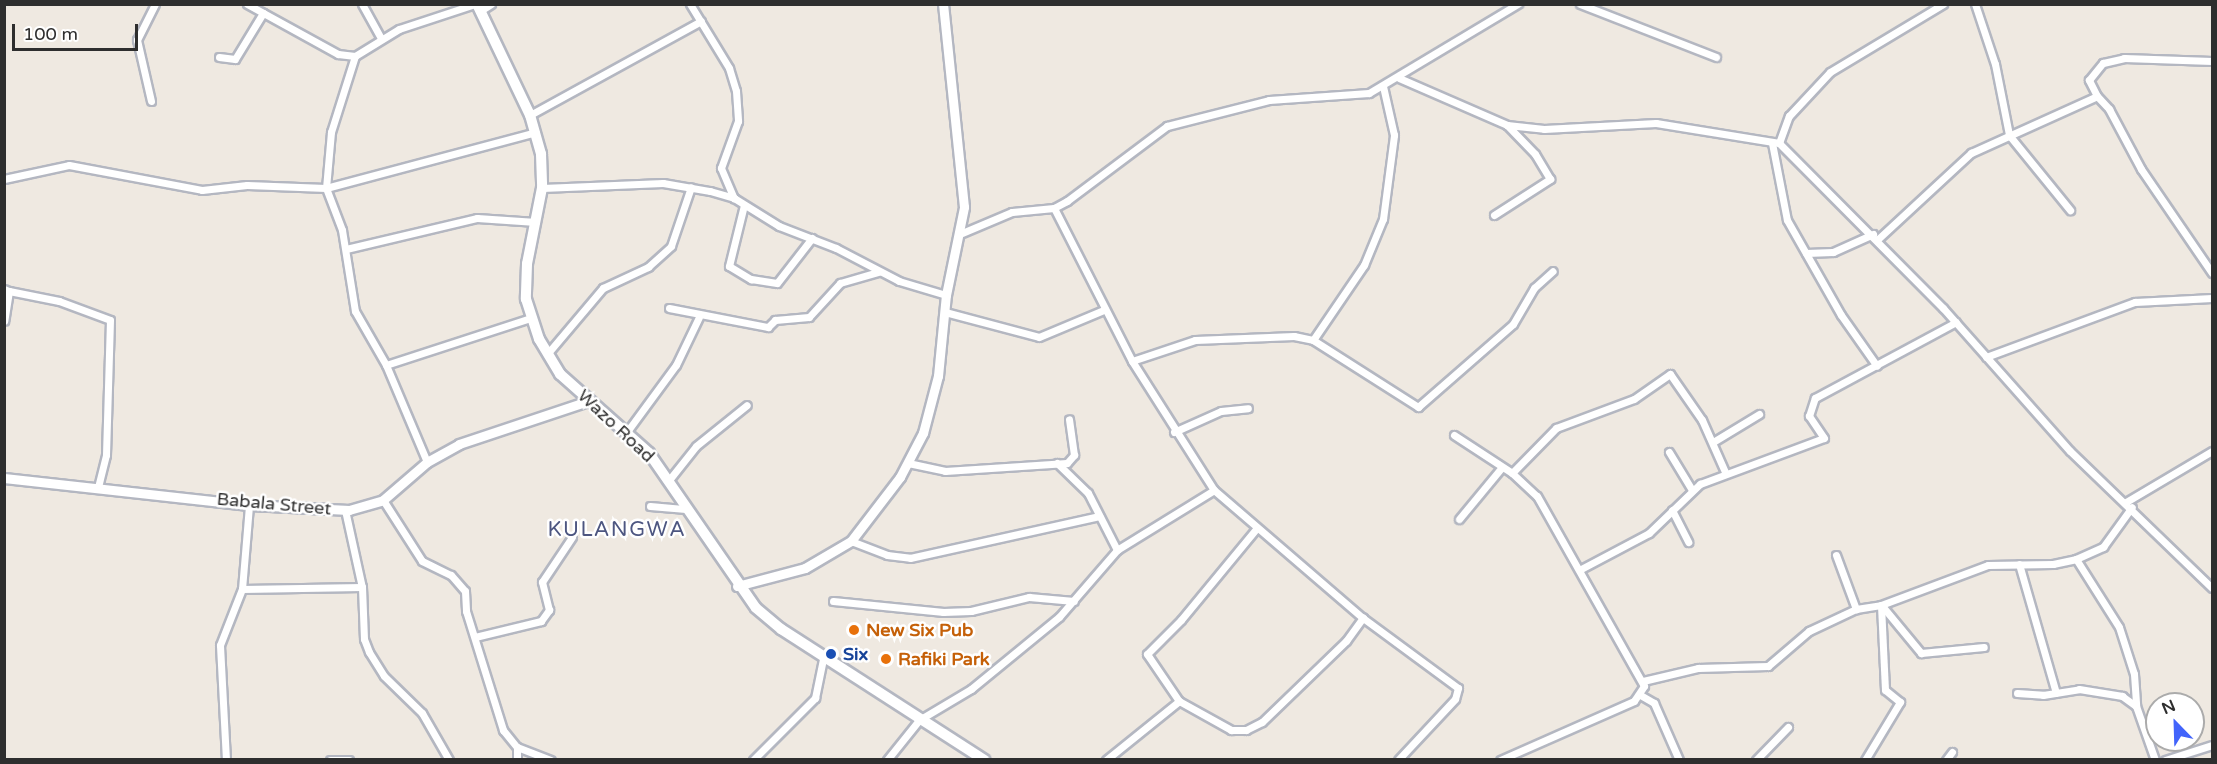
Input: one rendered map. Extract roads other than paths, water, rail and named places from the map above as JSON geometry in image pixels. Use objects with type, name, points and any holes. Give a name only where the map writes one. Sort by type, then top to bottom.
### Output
[{"type":"main road","name":"Wazo Road","points":[[478,7],[536,132],[542,188],[526,283],[531,318],[560,374],[626,433],[669,480],[737,586],[781,629],[824,653],[919,720],[984,759]]},
{"type":"street","points":[[152,101],[137,40],[155,4]]},
{"type":"street","points":[[247,4],[338,54],[355,56]]},
{"type":"street","points":[[362,4],[381,38]]},
{"type":"street","points":[[427,462],[386,365],[355,311],[346,249],[326,188],[331,132],[355,56],[381,38],[428,17],[491,4]]},
{"type":"street","points":[[690,4],[729,68],[736,91],[738,121],[721,168],[734,198]]},
{"type":"street","points":[[737,586],[805,568],[851,541],[908,463],[923,433],[938,376],[946,295],[962,233],[962,168],[943,4]]},
{"type":"street","points":[[962,233],[1012,212],[1054,208],[1167,126],[1269,100],[1347,97],[1383,86],[1518,4]]},
{"type":"street","points":[[1580,4],[1716,57]]},
{"type":"street","points":[[1877,366],[1806,253],[1782,206],[1775,143],[1789,116],[1830,72],[1942,4]]},
{"type":"street","points":[[1975,4],[1993,53],[2009,135],[2070,210]]},
{"type":"street","points":[[219,57],[235,59],[263,13]]},
{"type":"street","points":[[530,115],[701,21]]},
{"type":"street","points":[[2212,60],[2115,59],[2091,74],[2089,87],[2212,273]]},
{"type":"street","points":[[1399,78],[1507,125],[1544,129],[1656,123],[1775,143],[1875,236],[1956,322],[2070,451],[2129,505],[2212,588]]},
{"type":"street","points":[[1313,340],[1364,265],[1383,219],[1394,135],[1383,86]]},
{"type":"street","points":[[1806,253],[1833,252],[1875,236],[1959,163],[2009,135],[2097,96]]},
{"type":"street","points":[[1494,214],[1550,179],[1535,154],[1507,125]]},
{"type":"street","points":[[4,178],[69,165],[202,190],[247,185],[326,188],[536,132]]},
{"type":"street","points":[[542,188],[663,183],[691,187],[734,198],[878,272],[918,289],[946,295]]},
{"type":"street","points":[[548,353],[603,288],[648,267],[672,246],[691,187]]},
{"type":"street","points":[[744,205],[729,261],[751,279],[777,283],[812,238]]},
{"type":"street","points":[[1054,208],[1132,361],[1188,455],[1208,474],[1214,490],[1256,529],[1363,618],[1458,688],[1455,699],[1398,759]]},
{"type":"street","points":[[346,249],[477,218],[536,222]]},
{"type":"street","points":[[1132,361],[1195,340],[1248,336],[1313,340],[1418,407],[1513,324],[1534,288],[1553,271]]},
{"type":"street","points":[[669,308],[699,317],[768,327],[775,320],[809,317],[840,283],[878,272]]},
{"type":"street","points":[[4,321],[7,290],[59,301],[110,321],[106,455],[98,487]]},
{"type":"street","points":[[1986,357],[2136,302],[2212,297]]},
{"type":"street","points":[[945,312],[1039,338],[1104,310]]},
{"type":"street","points":[[626,433],[676,365],[699,317]]},
{"type":"street","points":[[386,365],[531,318]]},
{"type":"street","points":[[1581,569],[1649,533],[1692,490],[1725,472],[1824,438],[1809,416],[1811,402],[1956,322]]},
{"type":"street","points":[[1512,473],[1556,428],[1634,399],[1670,374],[1713,442],[1725,472]]},
{"type":"street","name":"Babala Street","points":[[4,478],[249,505],[345,510],[383,500],[427,462],[491,432],[588,401]]},
{"type":"street","points":[[669,480],[696,446],[747,405]]},
{"type":"street","points":[[1174,432],[1221,411],[1248,408]]},
{"type":"street","points":[[1713,442],[1759,414]]},
{"type":"street","points":[[908,463],[945,471],[1072,461],[1074,455],[1069,419]]},
{"type":"street","points":[[1454,435],[1512,473],[1537,496],[1581,569],[1643,681],[1642,696]]},
{"type":"street","points":[[1643,681],[1698,668],[1768,666],[1809,631],[1856,609],[1881,605],[1952,575],[1988,565],[2076,559],[2103,547],[2129,505],[2212,451]]},
{"type":"street","points":[[1669,452],[1692,490]]},
{"type":"street","points":[[1057,463],[1088,493],[1117,550]]},
{"type":"street","points":[[1459,519],[1502,467]]},
{"type":"street","points":[[887,759],[919,720],[971,689],[1074,602],[1117,550],[1214,490]]},
{"type":"street","points":[[383,500],[422,561],[460,584],[503,730],[517,747],[550,759]]},
{"type":"street","points":[[226,759],[220,645],[242,589],[249,505]]},
{"type":"street","points":[[650,506],[686,509]]},
{"type":"street","points":[[345,510],[362,587],[364,639],[369,652],[384,676],[422,712],[449,759]]},
{"type":"street","points":[[1672,510],[1688,542]]},
{"type":"street","points":[[851,541],[887,555],[910,558],[1099,516]]},
{"type":"street","points":[[1256,529],[1181,620],[1147,654],[1179,701],[1230,730],[1246,730],[1262,722],[1321,666],[1363,618]]},
{"type":"street","points":[[475,637],[541,621],[549,610],[542,582],[572,537]]},
{"type":"street","points":[[1836,555],[1856,609]]},
{"type":"street","points":[[2076,559],[2119,627],[2134,674],[2136,706],[2155,759]]},
{"type":"street","points":[[2019,564],[2056,693]]},
{"type":"street","points":[[242,589],[362,587]]},
{"type":"street","points":[[833,601],[943,612],[971,611],[1029,597],[1074,602]]},
{"type":"street","points":[[1881,605],[1921,653],[1984,647]]},
{"type":"street","points":[[1865,759],[1900,702],[1885,690],[1881,605]]},
{"type":"street","points":[[753,759],[814,698],[824,653]]},
{"type":"street","points":[[2016,693],[2094,690],[2122,696],[2136,706]]},
{"type":"street","points":[[1500,759],[1642,696]]},
{"type":"street","points":[[1642,696],[1654,703],[1679,759]]},
{"type":"street","points":[[1106,759],[1179,701]]},
{"type":"street","points":[[1756,759],[1788,727]]},
{"type":"street","points":[[2165,759],[2212,745]]},
{"type":"street","points":[[517,747],[517,759]]},
{"type":"street","points":[[1946,759],[1952,752]]},
{"type":"street","points":[[330,759],[349,759]]},
{"type":"place","name":"New Six Pub","points":[[854,630]]},
{"type":"place","name":"Six","points":[[831,654]]},
{"type":"place","name":"Rafiki Park","points":[[886,659]]},
{"type":"district","name":"KULANGWA","points":[[617,530]]}]
